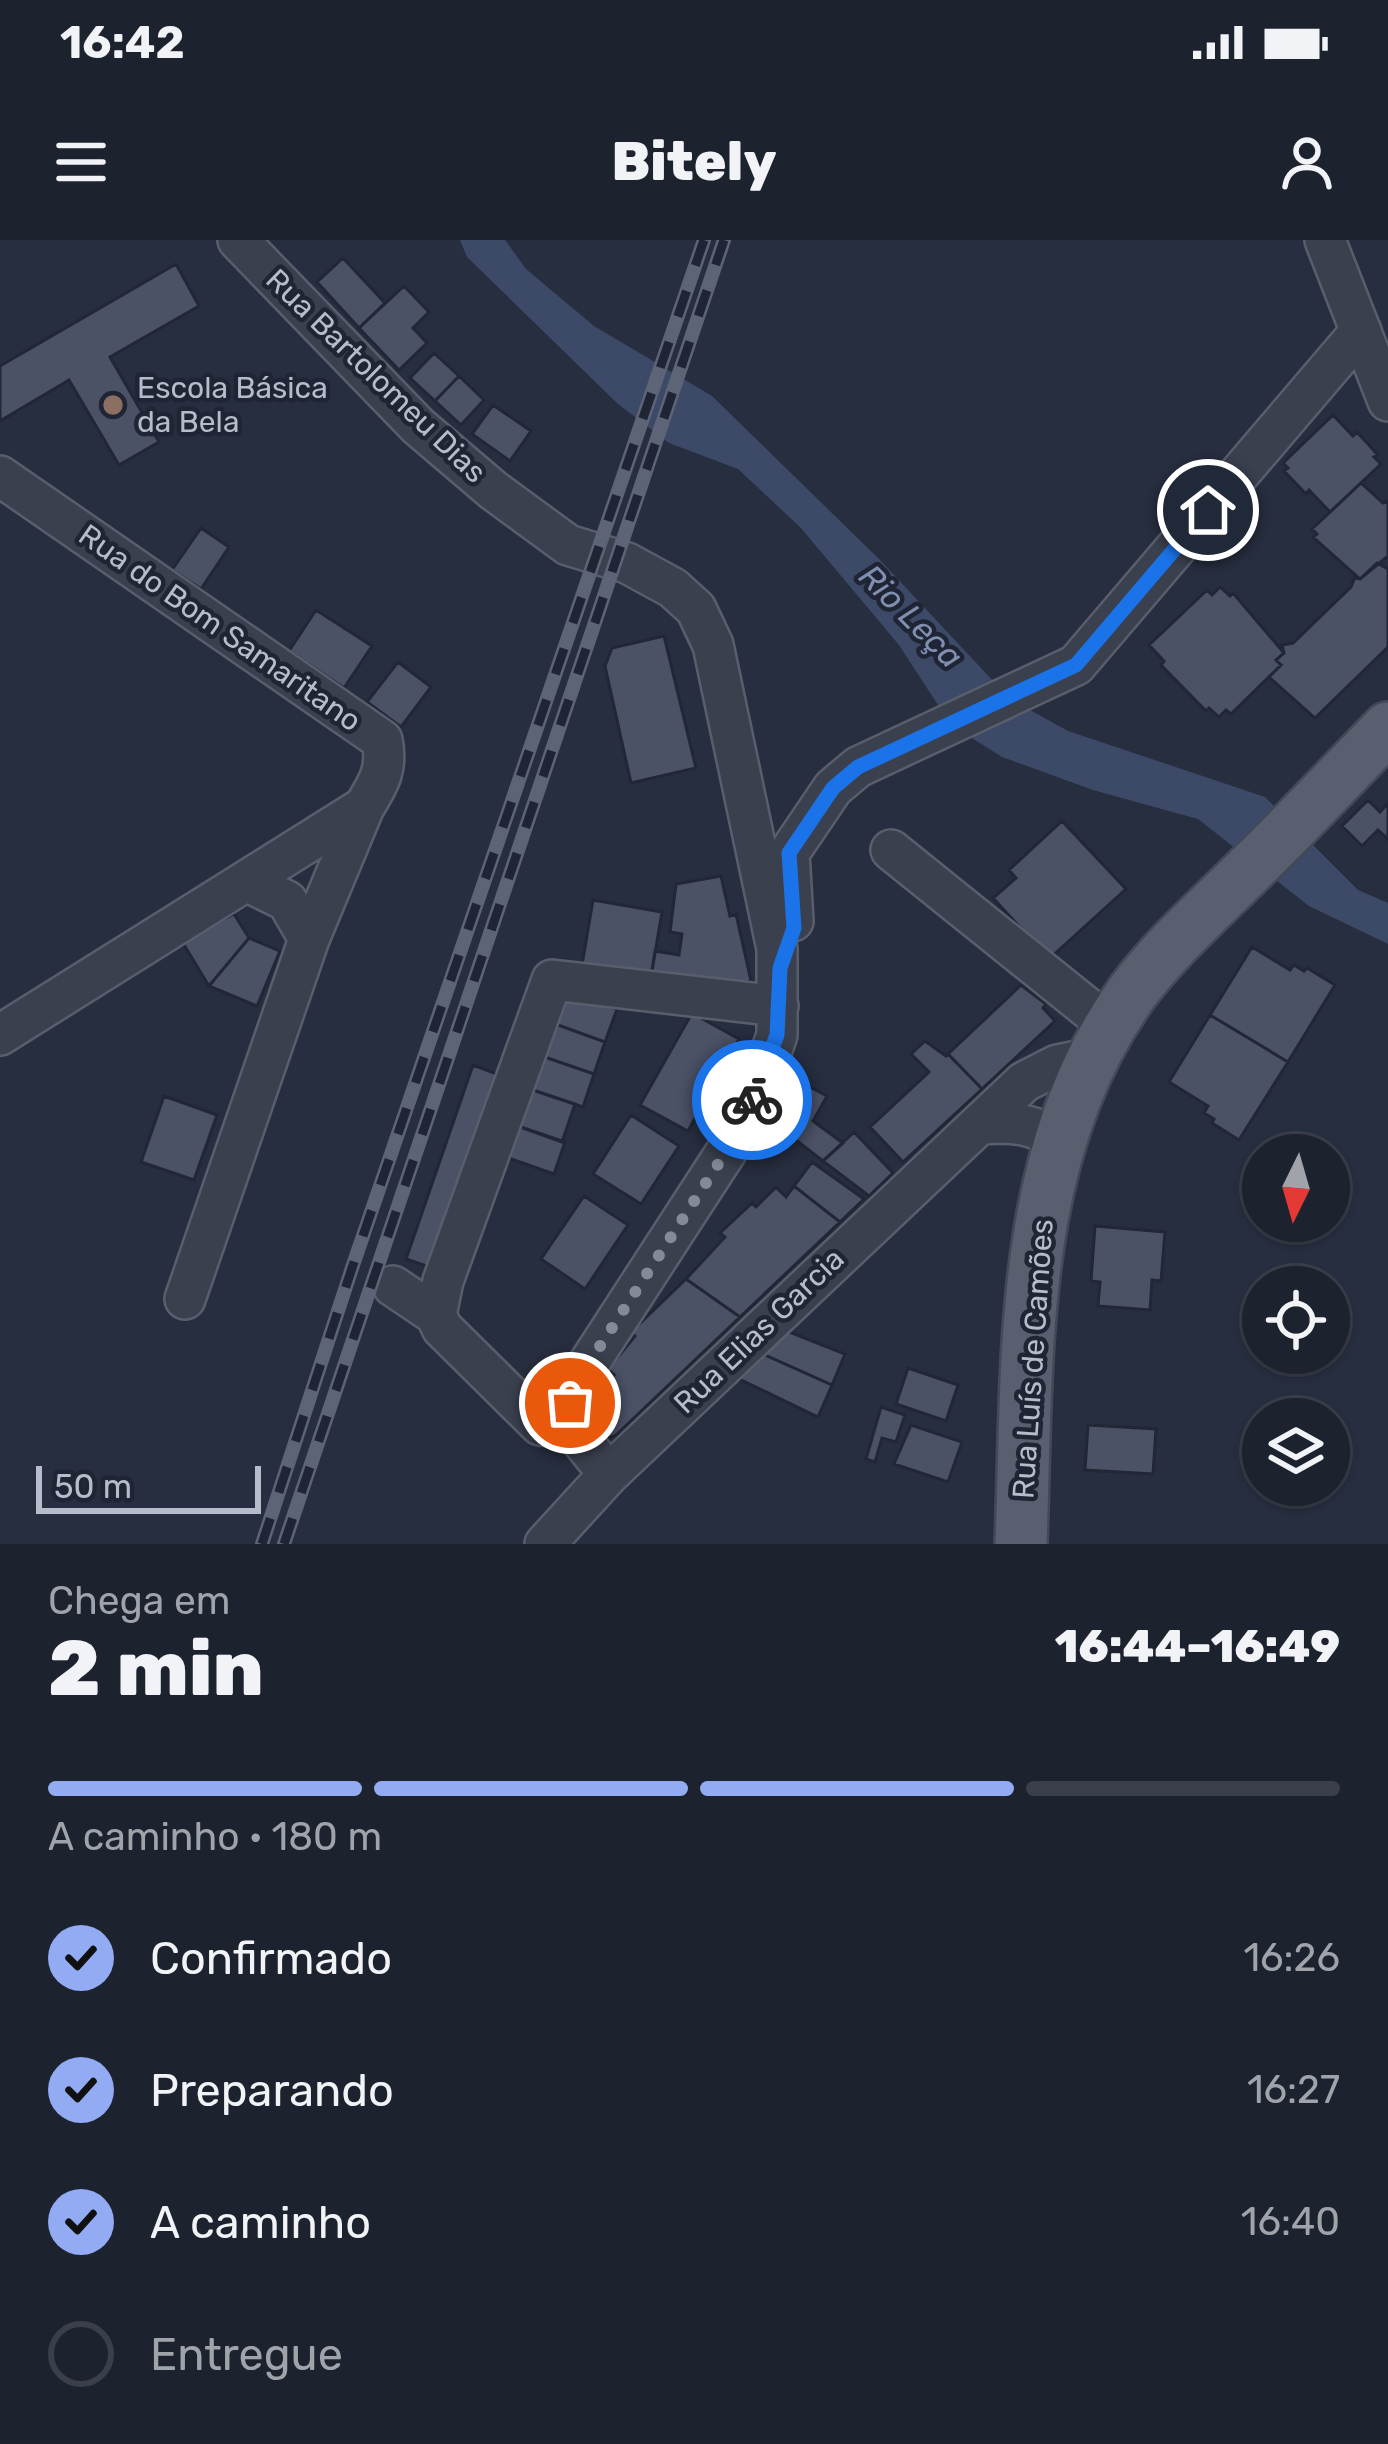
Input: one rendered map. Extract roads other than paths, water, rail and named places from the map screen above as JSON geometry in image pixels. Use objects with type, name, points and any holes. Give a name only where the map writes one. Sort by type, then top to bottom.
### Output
[{"type":"main road","points":[[1065,1125],[1102,1042],[1135,989],[1388,728]]},
{"type":"main road","name":"Rua Luís de Camões","points":[[1021,1544],[1029,1326],[1039,1224],[1065,1125]]},
{"type":"street","name":"Rua Bartolomeu Dias","points":[[238,240],[418,426],[493,490],[568,545],[627,562],[673,588],[696,609],[713,644],[779,987],[777,1035],[758,1089],[726,1152],[580,1377],[570,1403],[572,1428]]},
{"type":"street","points":[[1334,243],[1388,400]]},
{"type":"street","points":[[436,1315],[443,1280],[552,980],[779,987],[794,928],[789,853],[833,788],[858,767],[1076,665],[1361,332]]},
{"type":"street","name":"Rua do Bom Samaritano","points":[[0,476],[382,740],[383,775],[364,807]]},
{"type":"street","points":[[0,1034],[364,807]]},
{"type":"street","points":[[185,1299],[308,939],[364,807]]},
{"type":"street","points":[[892,850],[1102,1042]]},
{"type":"street","points":[[246,881],[287,901],[308,939]]},
{"type":"street","name":"Rua Elias Garcia","points":[[550,1541],[609,1474],[1024,1082],[1102,1042]]},
{"type":"street","points":[[980,1124],[1022,1124],[1046,1130],[1065,1125]]},
{"type":"street","points":[[393,1286],[436,1315],[442,1328],[540,1425],[572,1428],[609,1474]]},
{"type":"water","name":"Rio Leça","points":[[460,240],[505,240],[526,269],[594,326],[712,396],[879,559],[1010,699],[1068,731],[1265,797],[1358,890],[1388,903],[1388,944],[1309,906],[1198,819],[1093,790],[1002,757],[951,725],[899,645],[801,528],[738,469],[669,443],[618,404],[467,257]]},
{"type":"railway","points":[[262,1544],[704,240]]},
{"type":"railway","points":[[284,1544],[724,240]]},
{"type":"place","name":"Escola Básica da Bela","points":[[113,405]]}]
